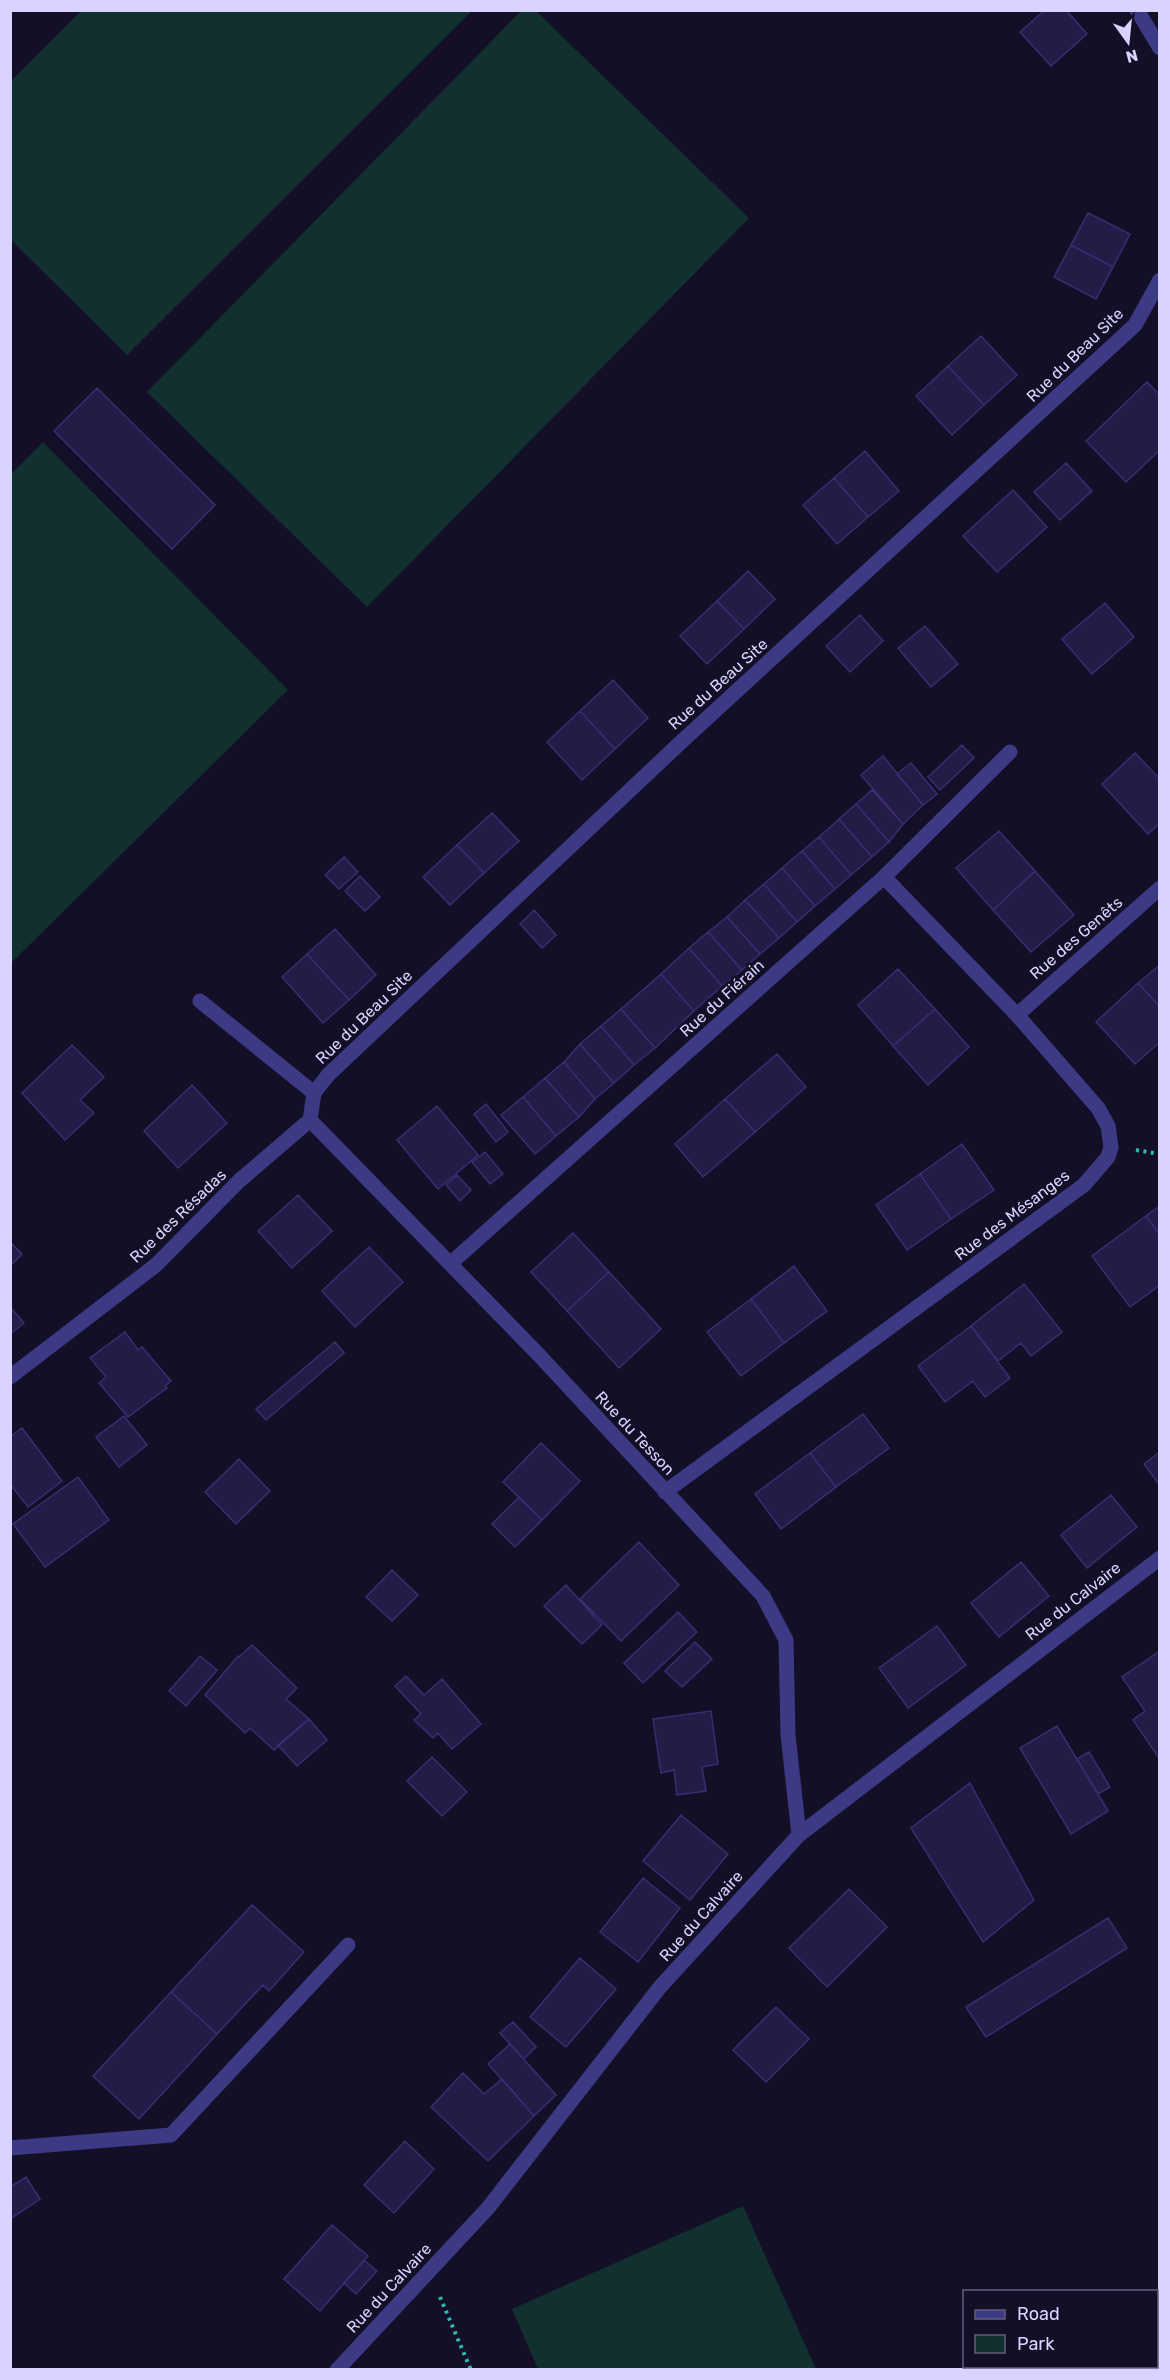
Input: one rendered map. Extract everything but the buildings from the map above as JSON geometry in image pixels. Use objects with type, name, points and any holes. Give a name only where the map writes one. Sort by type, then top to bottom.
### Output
[{"type":"street","points":[[1137,10],[1160,48]]},
{"type":"street","name":"Rue du Beau Site","points":[[314,1093],[328,1074],[680,743],[1135,325],[1160,280]]},
{"type":"street","name":"Rue du Fiérain","points":[[451,1263],[884,877],[1010,752]]},
{"type":"street","name":"Rue des Mésanges","points":[[665,1492],[1084,1185],[1108,1157],[1110,1137],[1098,1108],[1017,1015],[884,877]]},
{"type":"street","name":"Rue des Genêts","points":[[1017,1015],[1160,888]]},
{"type":"street","points":[[200,1001],[314,1093],[310,1120]]},
{"type":"street","name":"Rue du Tesson","points":[[310,1120],[451,1263],[763,1596],[786,1640],[788,1735],[799,1835]]},
{"type":"street","name":"Rue des Résadas","points":[[10,1377],[156,1265],[239,1181],[310,1120]]},
{"type":"street","name":"Rue du Calvaire","points":[[338,2370],[488,2208],[660,1987],[799,1835],[1160,1558]]},
{"type":"street","points":[[10,2148],[171,2135],[348,1945]]},
{"type":"path","points":[[430,2272],[471,2370]]},
{"type":"green space","points":[[82,10],[472,11],[127,355],[11,240],[11,81]]},
{"type":"green space","points":[[521,11],[536,11],[749,218],[367,607],[147,392]]},
{"type":"green space","points":[[43,442],[288,690],[11,963],[11,474]]},
{"type":"green space","points":[[743,2206],[816,2369],[538,2369],[512,2309]]}]
